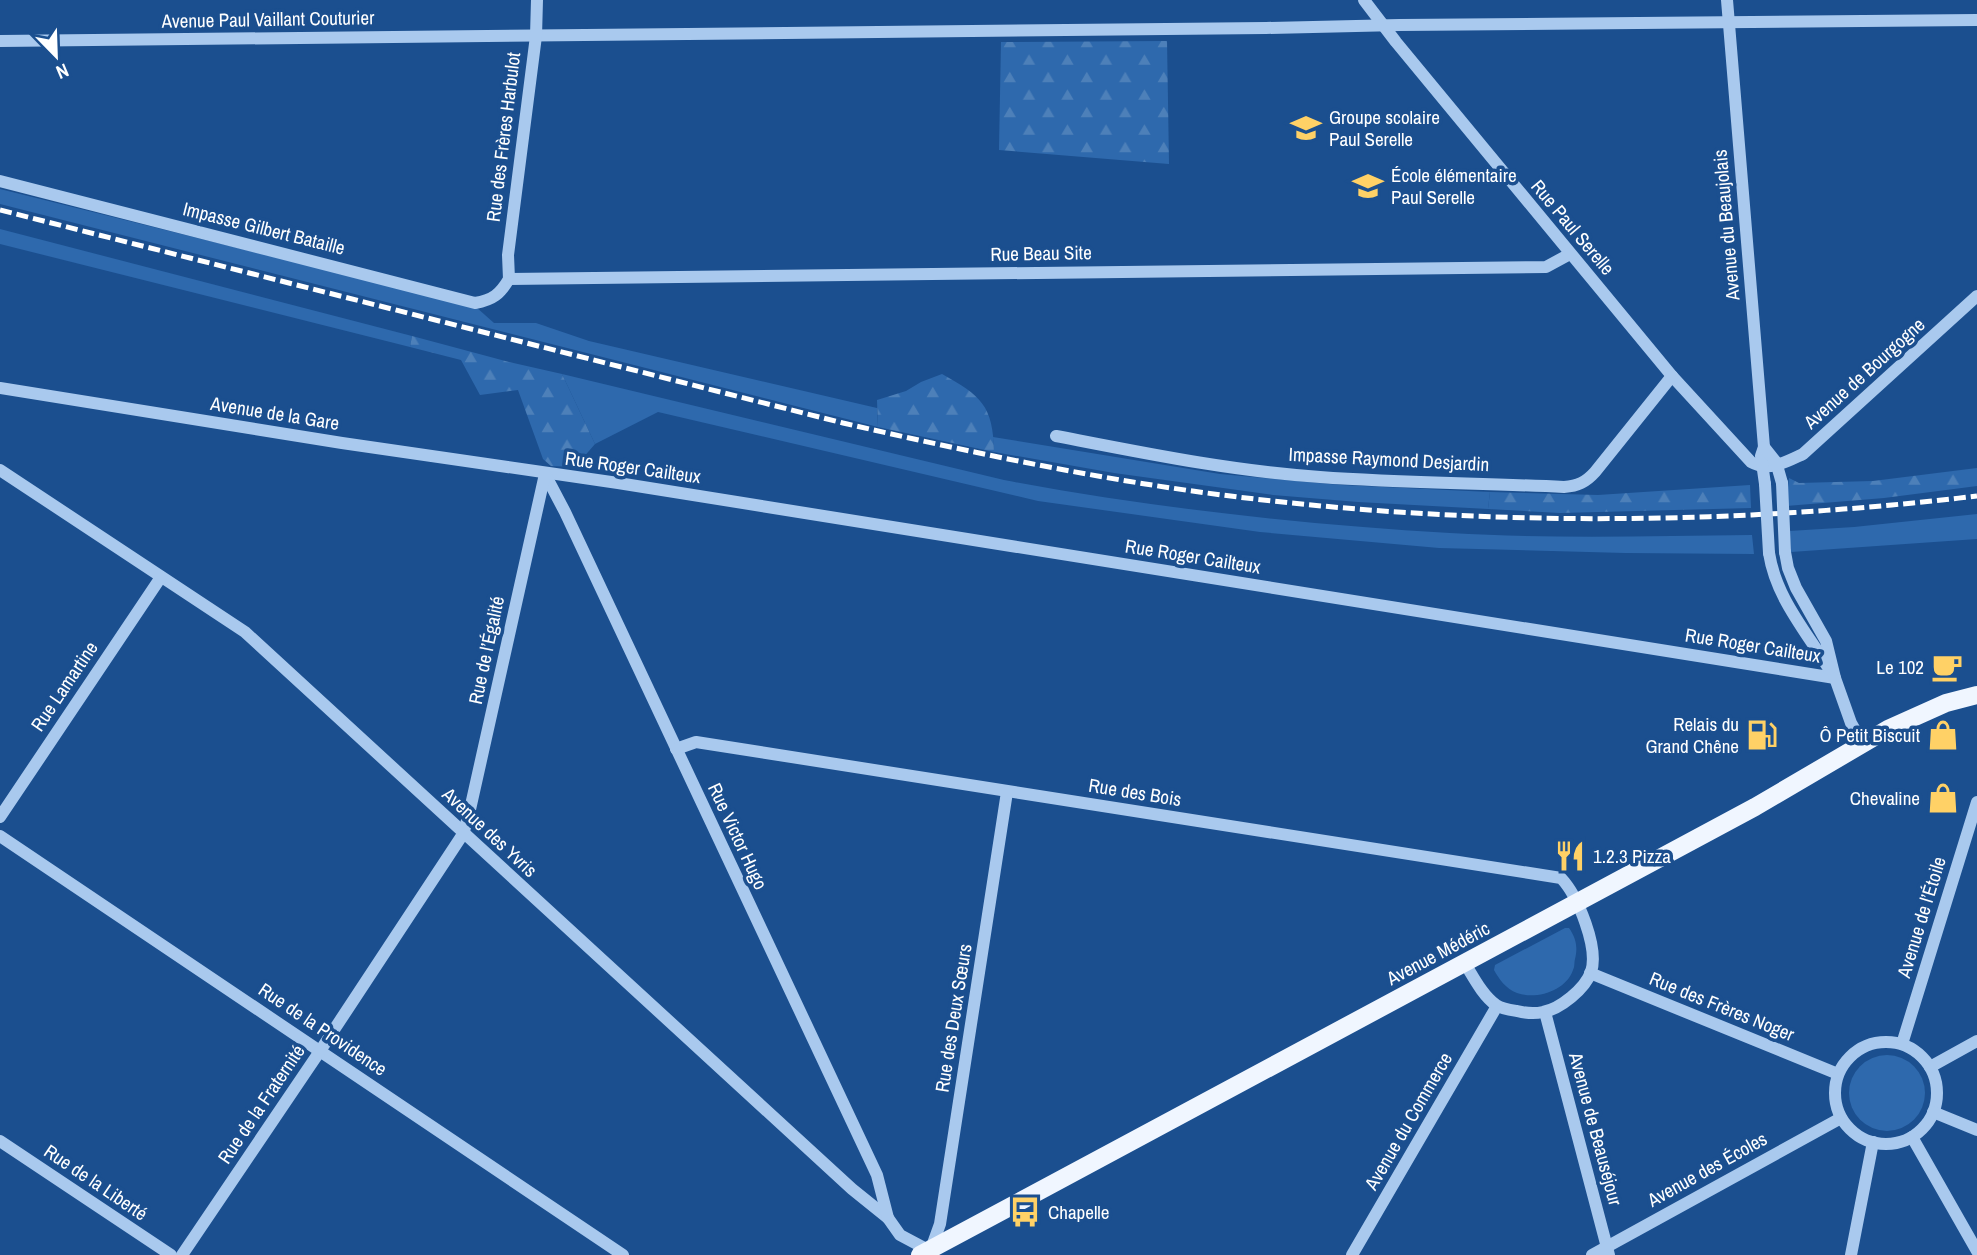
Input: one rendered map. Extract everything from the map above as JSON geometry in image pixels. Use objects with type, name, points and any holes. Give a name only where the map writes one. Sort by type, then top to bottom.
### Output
[{"type":"main road","name":"Avenue Médéric","points":[[929,1253],[1755,807],[1923,712],[1977,695]]},
{"type":"street","name":"Rue des Frères Harbulot","points":[[509,279],[508,255],[536,36],[537,0]]},
{"type":"street","name":"Rue Paul Serelle","points":[[1364,0],[1672,376],[1751,462],[1770,466]]},
{"type":"street","name":"Avenue du Beaujolais","points":[[1727,0],[1764,447],[1771,455],[1770,466]]},
{"type":"street","name":"Avenue Paul Vaillant Couturier","points":[[0,41],[1977,20]]},
{"type":"street","name":"Impasse Gilbert Bataille","points":[[0,181],[475,303],[490,300],[501,293],[509,279]]},
{"type":"street","name":"Rue Beau Site","points":[[509,279],[1546,267],[1570,254]]},
{"type":"street","name":"Avenue de Bourgogne","points":[[1770,466],[1803,454],[1977,296]]},
{"type":"street","name":"Impasse Raymond Desjardin","points":[[1056,436],[1189,462],[1318,477],[1564,487],[1577,485],[1589,478],[1672,376]]},
{"type":"street","name":"Avenue de la Gare","points":[[0,388],[342,443],[470,460],[545,474]]},
{"type":"street","points":[[1770,466],[1782,483],[1788,568],[1796,588],[1826,641],[1835,678],[1851,723],[1863,744]]},
{"type":"street","points":[[1770,466],[1765,484],[1771,569],[1783,597],[1835,678]]},
{"type":"street","name":"Avenue des Yvris","points":[[0,470],[246,632],[463,834],[852,1189],[888,1218],[900,1235],[929,1253]]},
{"type":"street","name":"Rue Roger Cailteux","points":[[545,474],[618,483],[1835,678]]},
{"type":"street","name":"Rue Victor Hugo","points":[[545,474],[877,1175],[888,1218]]},
{"type":"street","name":"Rue de l’Égalité","points":[[463,834],[545,474]]},
{"type":"street","name":"Rue Lamartine","points":[[0,817],[161,577]]},
{"type":"street","name":"Rue des Bois","points":[[676,750],[696,742],[1560,878],[1567,885],[1590,934],[1593,954],[1590,973]]},
{"type":"street","name":"Rue des Deux Sœurs","points":[[929,1253],[940,1224],[1007,792]]},
{"type":"street","name":"Avenue de l’Étoile","points":[[1902,1044],[1977,802]]},
{"type":"street","name":"Rue de la Fraternité","points":[[182,1255],[463,834]]},
{"type":"street","name":"Rue de la Providence","points":[[0,836],[623,1255]]},
{"type":"street","points":[[1464,962],[1497,1006],[1528,1013],[1545,1012],[1570,999],[1590,973]]},
{"type":"street","name":"Rue des Frères Noger","points":[[1590,973],[1838,1074]]},
{"type":"street","name":"Avenue du Commerce","points":[[1352,1255],[1497,1006]]},
{"type":"street","name":"Avenue de Beauséjour","points":[[1545,1012],[1608,1251]]},
{"type":"street","points":[[1887,1041],[1902,1044],[1923,1057],[1930,1067],[1936,1081],[1937,1097],[1933,1112],[1924,1126],[1912,1137],[1886,1144],[1873,1142],[1850,1129],[1841,1118],[1836,1104],[1838,1074],[1846,1060],[1858,1050],[1887,1041]]},
{"type":"street","points":[[1930,1067],[1977,1041]]},
{"type":"street","points":[[1933,1112],[1977,1130]]},
{"type":"street","name":"Avenue des Écoles","points":[[1592,1255],[1608,1251],[1841,1118]]},
{"type":"street","points":[[1912,1137],[1977,1251]]},
{"type":"street","name":"Rue de la Liberté","points":[[0,1141],[171,1255]]},
{"type":"street","points":[[1851,1255],[1873,1142]]},
{"type":"green space","points":[[1167,41],[1169,164],[999,150],[1001,42]]},
{"type":"green space","points":[[0,189],[476,307],[494,323],[536,323],[589,341],[877,408],[878,427],[0,204]]},
{"type":"green space","points":[[0,229],[412,336],[410,347],[0,244]]},
{"type":"green space","points":[[412,336],[562,374],[595,444],[575,467],[551,466],[543,459],[518,390],[480,395],[461,360],[410,347]]},
{"type":"green space","points":[[562,374],[1004,480],[1115,499],[1282,520],[1450,533],[1564,537],[1752,535],[1754,554],[1439,548],[1260,532],[1038,501],[658,412],[595,444]]},
{"type":"green space","points":[[942,374],[966,389],[982,404],[991,423],[994,452],[878,427],[877,400],[906,391]]},
{"type":"green space","points":[[993,437],[1220,474],[1341,485],[1490,492],[1488,509],[1273,495],[1114,473],[994,452]]},
{"type":"green space","points":[[1977,468],[1977,486],[1884,498],[1786,506],[1789,478],[1799,483],[1873,481]]},
{"type":"green space","points":[[1750,485],[1751,508],[1560,513],[1488,509],[1490,492],[1598,495]]},
{"type":"green space","points":[[1977,514],[1977,539],[1791,552],[1789,531]]},
{"type":"green space","points":[[1569,928],[1573,935],[1576,950],[1574,969],[1564,983],[1550,992],[1525,995],[1509,989],[1503,983],[1494,970],[1495,965]]},
{"type":"green space","points":[[1887,1055],[1902,1058],[1914,1066],[1922,1078],[1925,1093],[1922,1108],[1914,1120],[1902,1128],[1887,1131],[1872,1128],[1860,1120],[1852,1108],[1849,1093],[1852,1078],[1860,1066],[1872,1058]]},
{"type":"railway","points":[[0,210],[843,423],[1139,483],[1330,507],[1515,518],[1608,519],[1793,513],[1977,496]]},
{"type":"place","name":"Groupe scolaire Paul Serelle","points":[[1306,128]]},
{"type":"place","name":"École élémentaire Paul Serelle","points":[[1368,186]]},
{"type":"place","name":"Le 102","points":[[1947,667]]},
{"type":"place","name":"Relais du Grand Chêne","points":[[1762,735]]},
{"type":"place","name":"Ô Petit Biscuit","points":[[1943,735]]},
{"type":"place","name":"Chevaline","points":[[1943,798]]},
{"type":"place","name":"1.2.3 Pizza","points":[[1570,856]]},
{"type":"place","name":"Chapelle","points":[[1025,1212]]}]
